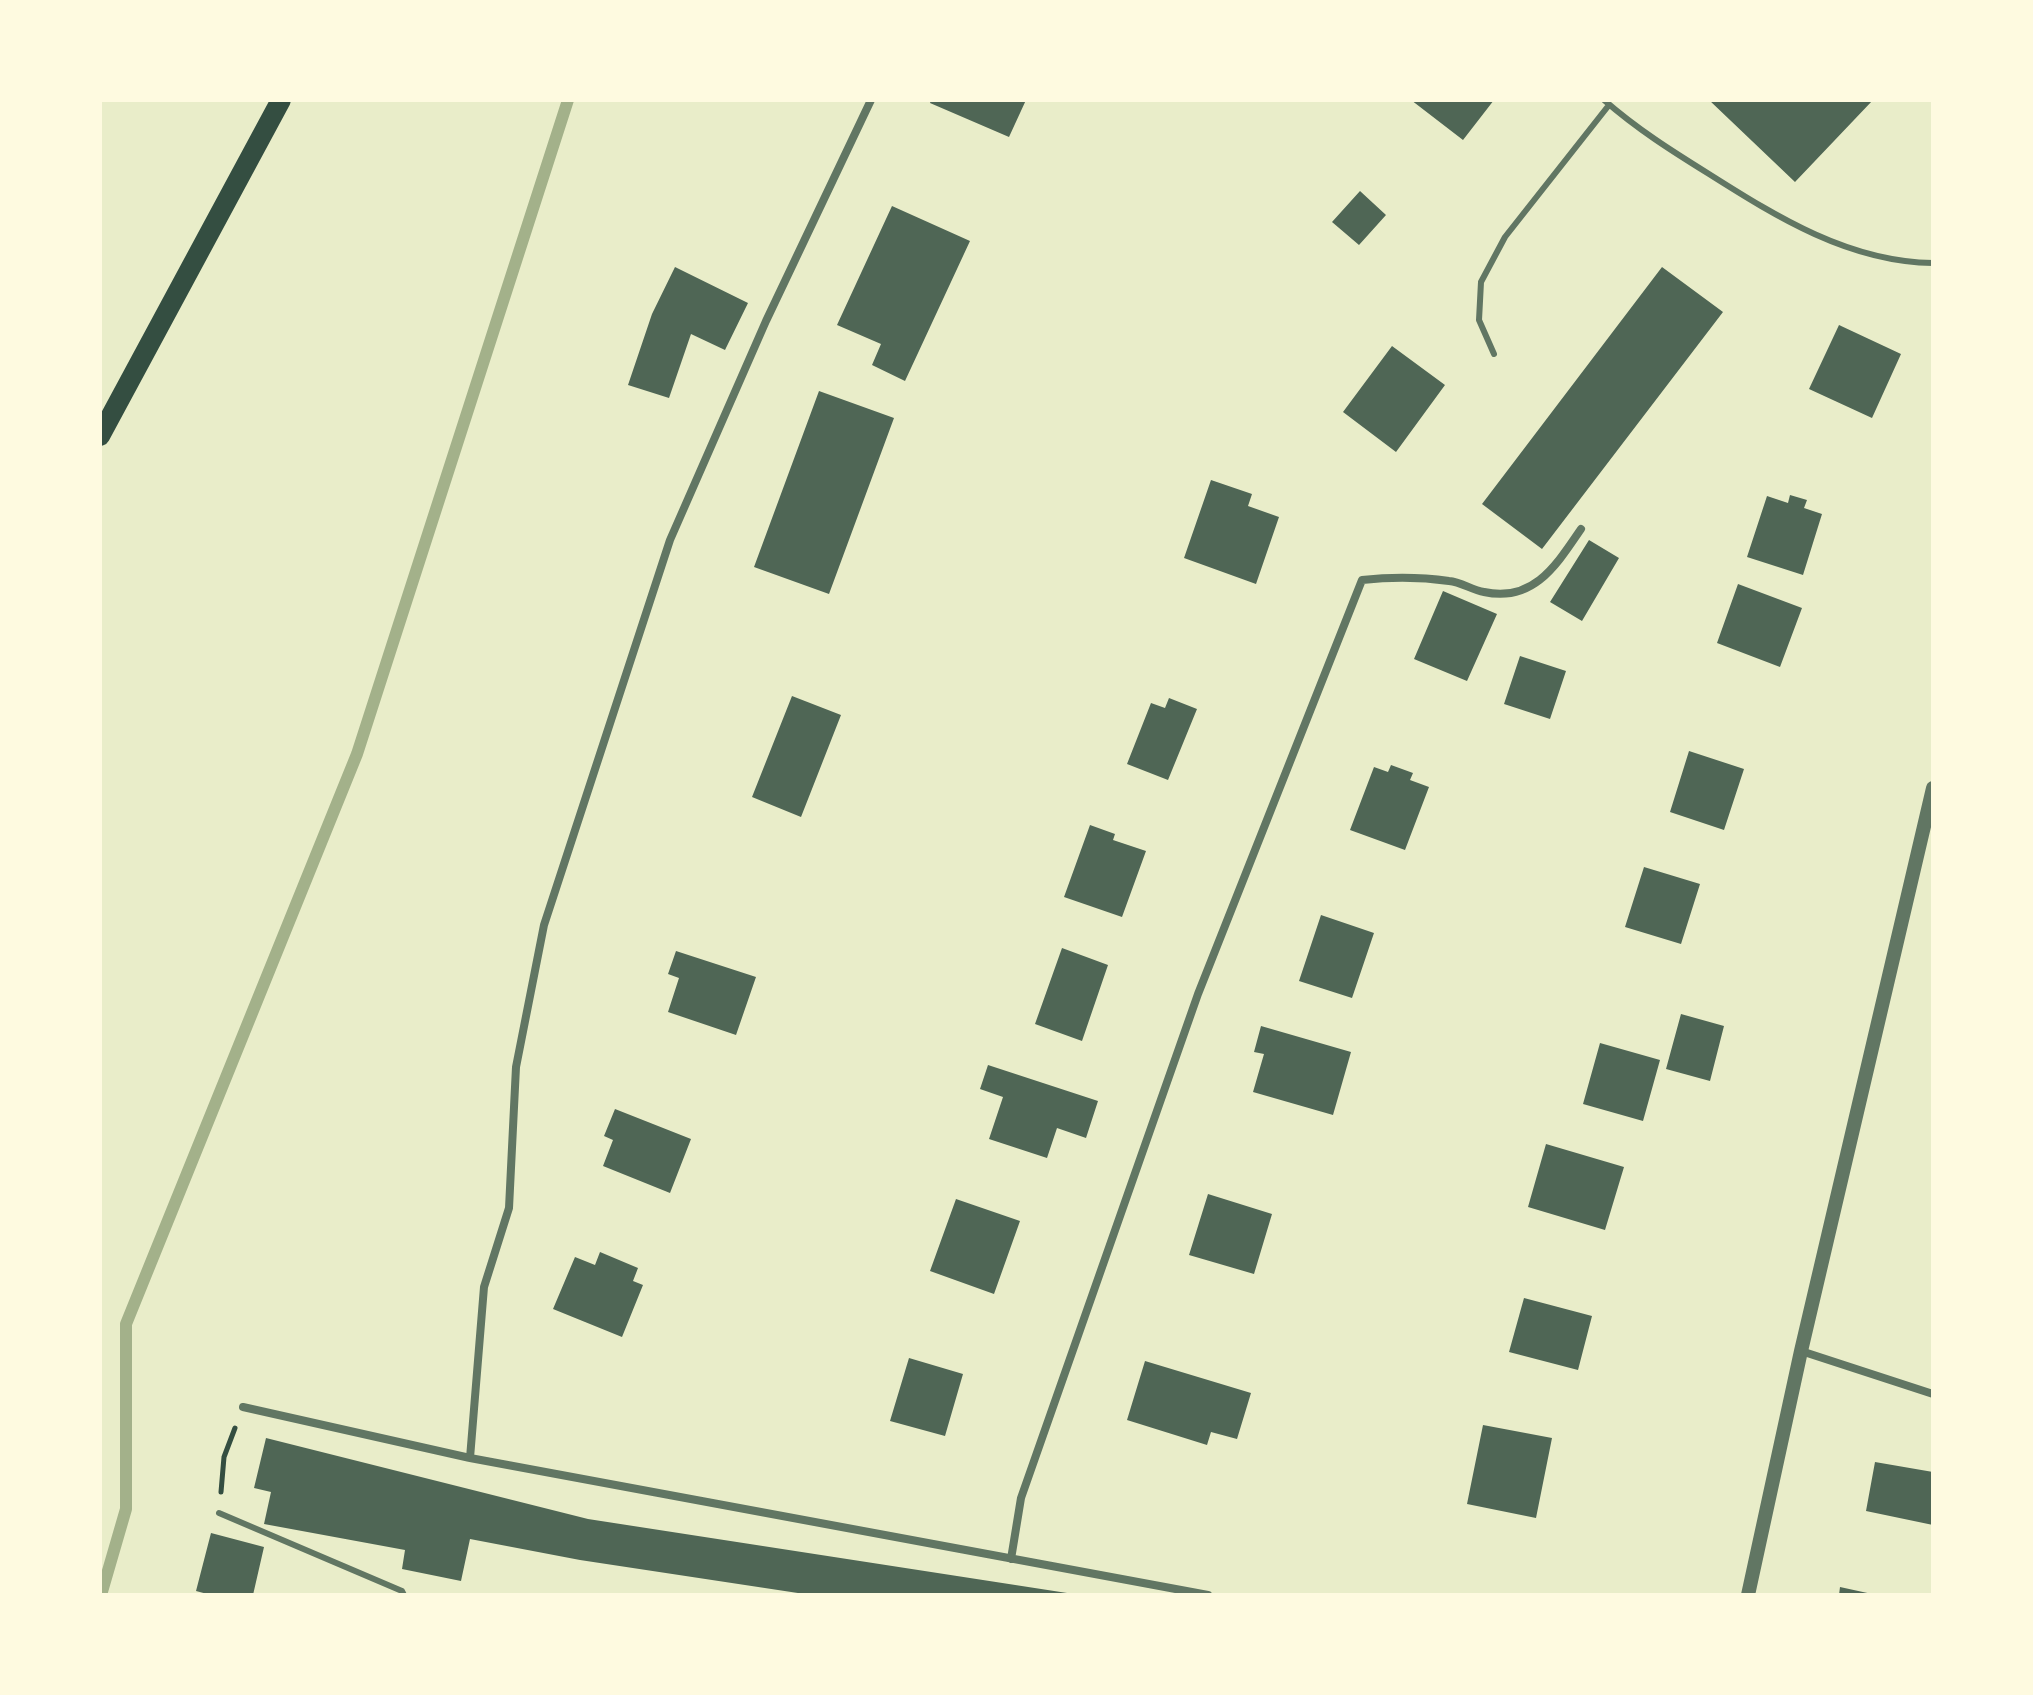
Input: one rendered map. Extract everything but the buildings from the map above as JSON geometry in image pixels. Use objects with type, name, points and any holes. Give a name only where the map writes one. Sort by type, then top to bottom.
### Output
[{"type":"main road","points":[[100,436],[281,100]]},
{"type":"street","points":[[470,1458],[484,1287],[509,1208],[516,1067],[544,925],[670,540],[766,321],[871,100]]},
{"type":"street","points":[[1011,1559],[1021,1498],[1198,994],[1362,580],[1399,577],[1452,581],[1485,593],[1509,593],[1530,587],[1552,570],[1581,529]]},
{"type":"street","points":[[1748,1595],[1801,1351],[1926,850],[1933,788]]},
{"type":"street","points":[[1801,1351],[1933,1394]]},
{"type":"street","points":[[243,1407],[470,1458],[1202,1594]]},
{"type":"lane","points":[[1494,354],[1479,320],[1481,282],[1505,237],[1607,102],[1636,128],[1784,222],[1842,246],[1909,263],[1933,263]]},
{"type":"lane","points":[[219,1513],[402,1591],[404,1595]]},
{"type":"path","points":[[219,1513],[224,1457],[243,1407]]},
{"type":"waterway","points":[[101,1595],[126,1509],[126,1324],[357,754],[568,100]]}]
